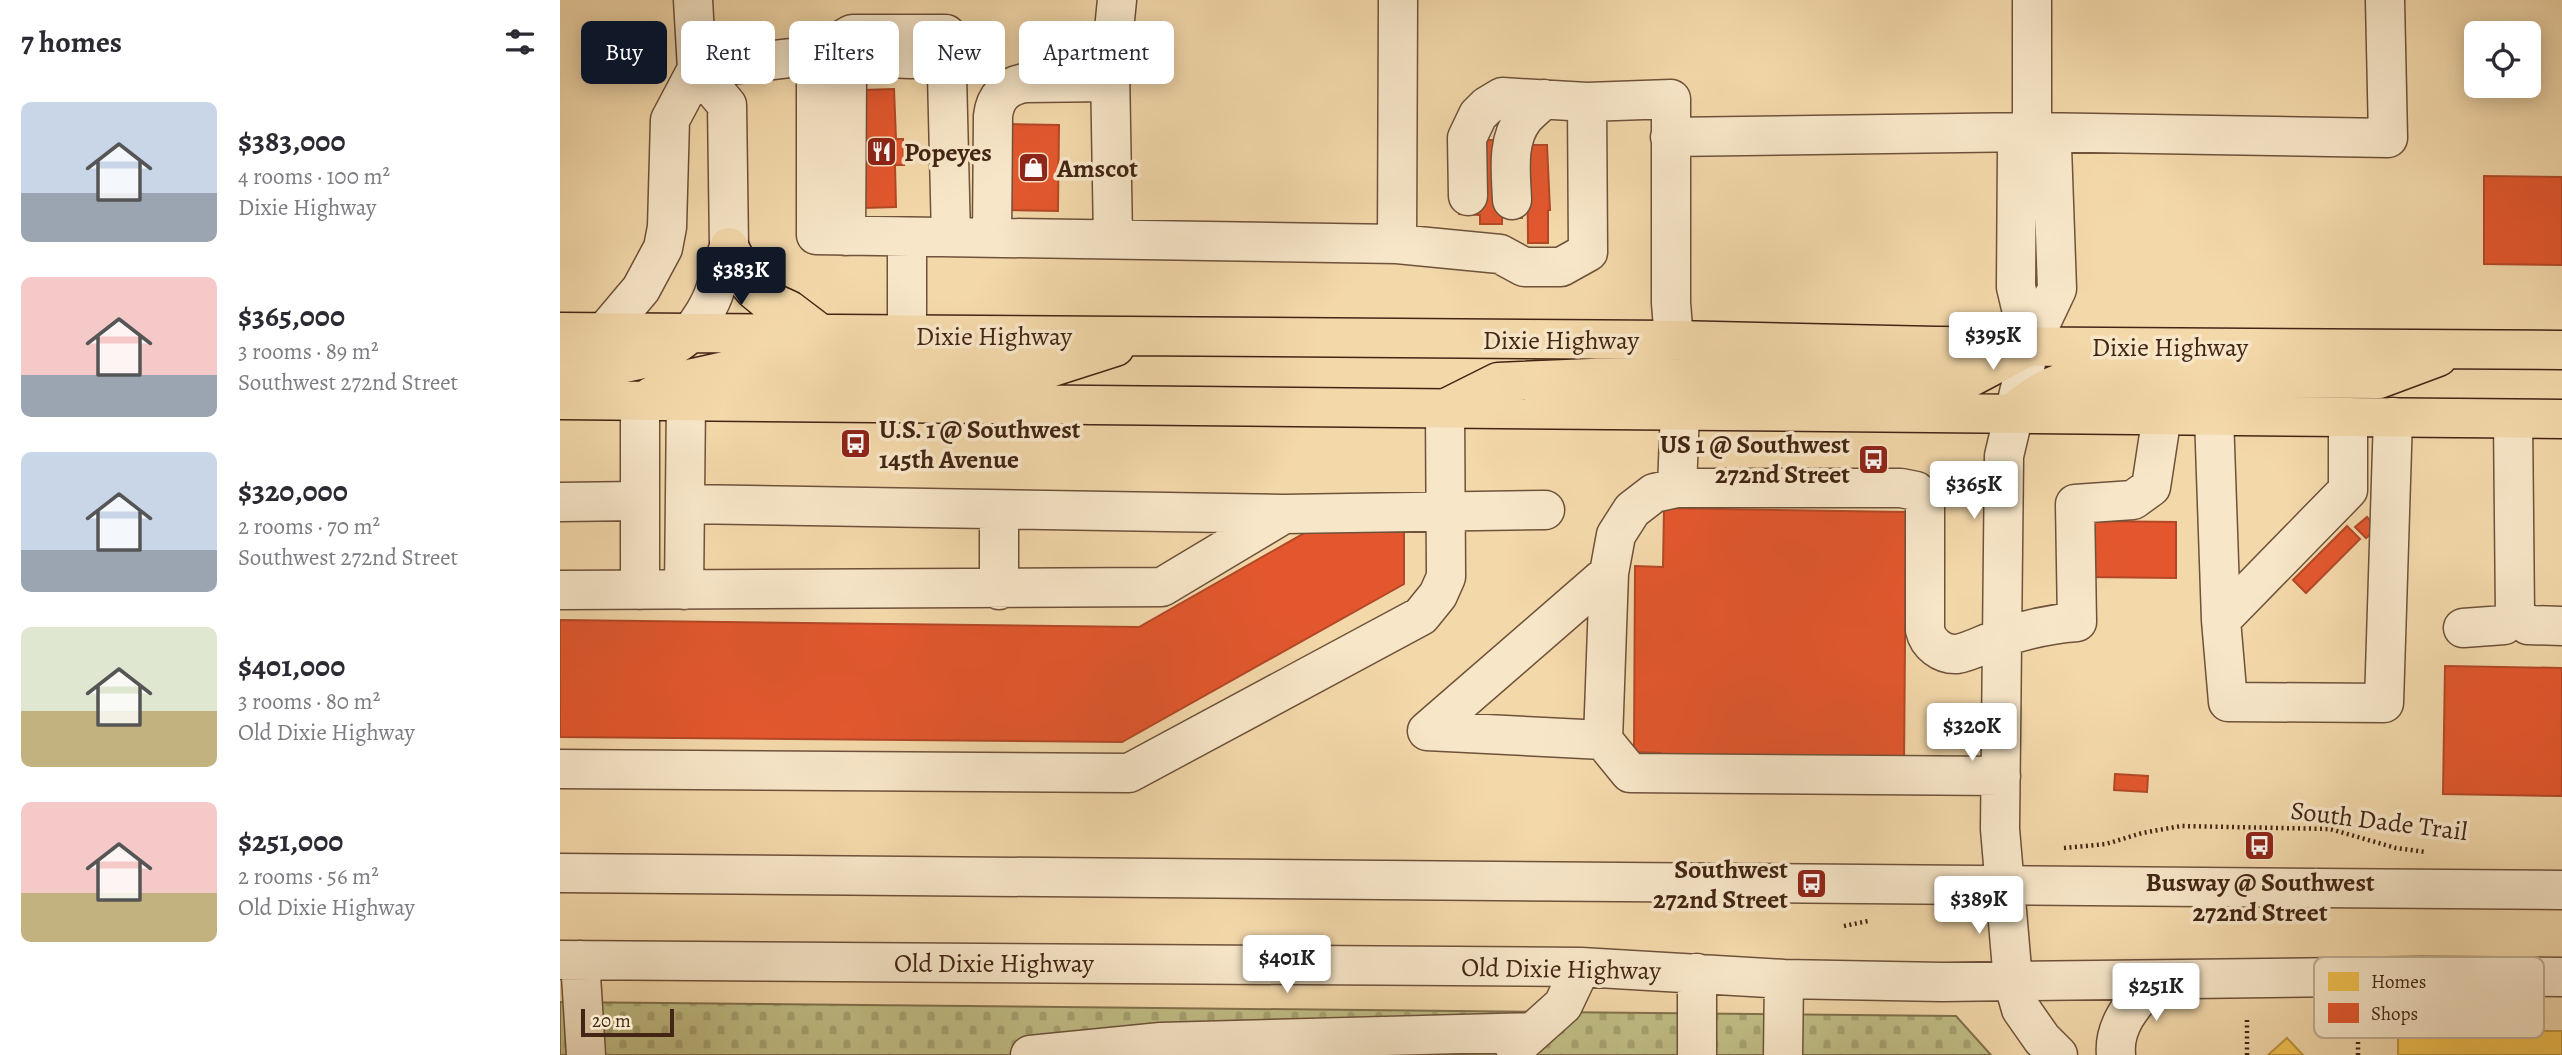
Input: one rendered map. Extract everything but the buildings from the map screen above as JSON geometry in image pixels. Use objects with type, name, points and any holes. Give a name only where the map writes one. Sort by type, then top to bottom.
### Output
[{"type":"highway","points":[[729,247],[746,280],[754,289],[765,299],[789,310],[822,335]]},
{"type":"highway","name":"Dixie Highway","points":[[560,332],[2562,350]]},
{"type":"highway","points":[[560,365],[612,366],[643,360],[670,350],[690,334]]},
{"type":"highway","points":[[640,401],[693,378],[729,370],[1040,371],[1140,338]]},
{"type":"highway","points":[[1445,408],[1498,382],[1615,377],[1941,383],[1971,377],[2030,346]]},
{"type":"highway","points":[[2013,413],[2031,396],[2057,383],[2080,377],[2379,379],[2460,349]]},
{"type":"highway","points":[[560,400],[2562,419]]},
{"type":"street","points":[[693,0],[694,21]]},
{"type":"street","points":[[1115,21],[1117,0]]},
{"type":"street","points":[[1397,244],[1398,0]]},
{"type":"street","points":[[2032,0],[2032,132]]},
{"type":"street","points":[[1670,138],[2032,132],[2388,138],[2385,0]]},
{"type":"street","points":[[846,236],[846,83],[850,70],[870,59],[913,58]]},
{"type":"street","points":[[603,334],[641,289],[663,248],[667,227],[670,120],[689,84]]},
{"type":"street","points":[[690,334],[716,289],[729,247],[727,105],[710,84]]},
{"type":"street","points":[[816,84],[816,236],[1397,244],[1468,220]]},
{"type":"street","points":[[948,84],[951,237]]},
{"type":"street","points":[[992,238],[994,108],[1000,95],[1019,84]]},
{"type":"street","points":[[1110,84],[1113,239]]},
{"type":"street","points":[[1587,102],[1588,252],[1561,267],[1524,267],[1500,254],[1468,220],[1467,138],[1478,115],[1502,97],[1587,102],[1671,99],[1671,303],[1674,340]]},
{"type":"street","points":[[1515,262],[1511,159],[1514,136],[1524,118],[1544,99]]},
{"type":"street","points":[[2032,132],[2052,147],[2057,289],[2030,346],[2004,457],[2000,829],[2013,981],[2021,1009],[2042,1039],[2058,1055]]},
{"type":"street","points":[[907,237],[907,336]]},
{"type":"street","points":[[640,401],[640,590]]},
{"type":"street","points":[[684,590],[686,402]]},
{"type":"street","points":[[560,769],[1129,774],[1421,616],[1438,595],[1446,577],[1445,408]]},
{"type":"street","points":[[1677,488],[1680,411]]},
{"type":"street","points":[[2001,776],[1630,773],[1603,740],[1609,573],[1616,535],[1632,510],[1654,493],[1677,488],[1906,488],[1916,491],[1923,496],[1926,505],[1925,630],[1929,642],[1940,650],[1957,654],[2044,624],[2077,622],[2075,504],[2133,500],[2151,487],[2162,415]]},
{"type":"street","points":[[2214,416],[2221,620],[2228,702],[2384,703],[2393,417]]},
{"type":"street","points":[[2221,620],[2348,490],[2348,417]]},
{"type":"street","points":[[2463,628],[2504,625],[2515,614],[2513,419]]},
{"type":"street","points":[[560,502],[639,501]]},
{"type":"street","points":[[685,504],[1284,514],[1545,510]]},
{"type":"street","points":[[999,510],[999,590]]},
{"type":"street","points":[[560,590],[999,590],[1162,587],[1284,514]]},
{"type":"street","points":[[1603,740],[1427,731],[1609,573]]},
{"type":"street","points":[[2515,614],[2528,625],[2562,626]]},
{"type":"street","points":[[560,873],[2562,890]]},
{"type":"street","points":[[570,960],[586,1055]]},
{"type":"street","name":"Old Dixie Highway","points":[[570,960],[1581,967],[1784,979],[2013,981],[2314,978]]},
{"type":"street","points":[[1030,1055],[1167,1049],[1519,1043],[1563,1004],[1581,967]]},
{"type":"street","points":[[1697,973],[1697,1055]]},
{"type":"street","name":"Old Dixie Highway","points":[[2544,977],[2562,977]]},
{"type":"street","points":[[1783,1055],[1784,979]]},
{"type":"street","points":[[2116,1055],[2118,1032],[2124,1017],[2154,980]]},
{"type":"path","name":"South Dade Trail","points":[[2058,848],[2106,844],[2142,833],[2181,826],[2330,829],[2396,848],[2433,852]]},
{"type":"path","points":[[2247,1017],[2247,1055]]},
{"type":"green space","points":[[560,1002],[1956,1016],[1991,1055],[560,1055]]},
{"type":"place","name":"Popeyes","points":[[881,152]]},
{"type":"place","name":"Amscot","points":[[1034,168]]},
{"type":"place","name":"U.S. 1 @ Southwest 145th Avenue","points":[[856,444]]},
{"type":"place","name":"US 1 @ Southwest 272nd Street","points":[[1873,459]]},
{"type":"place","name":"Busway @ Southwest 272nd Street","points":[[2260,846]]},
{"type":"place","name":"Southwest 272nd Street","points":[[1811,884]]}]
